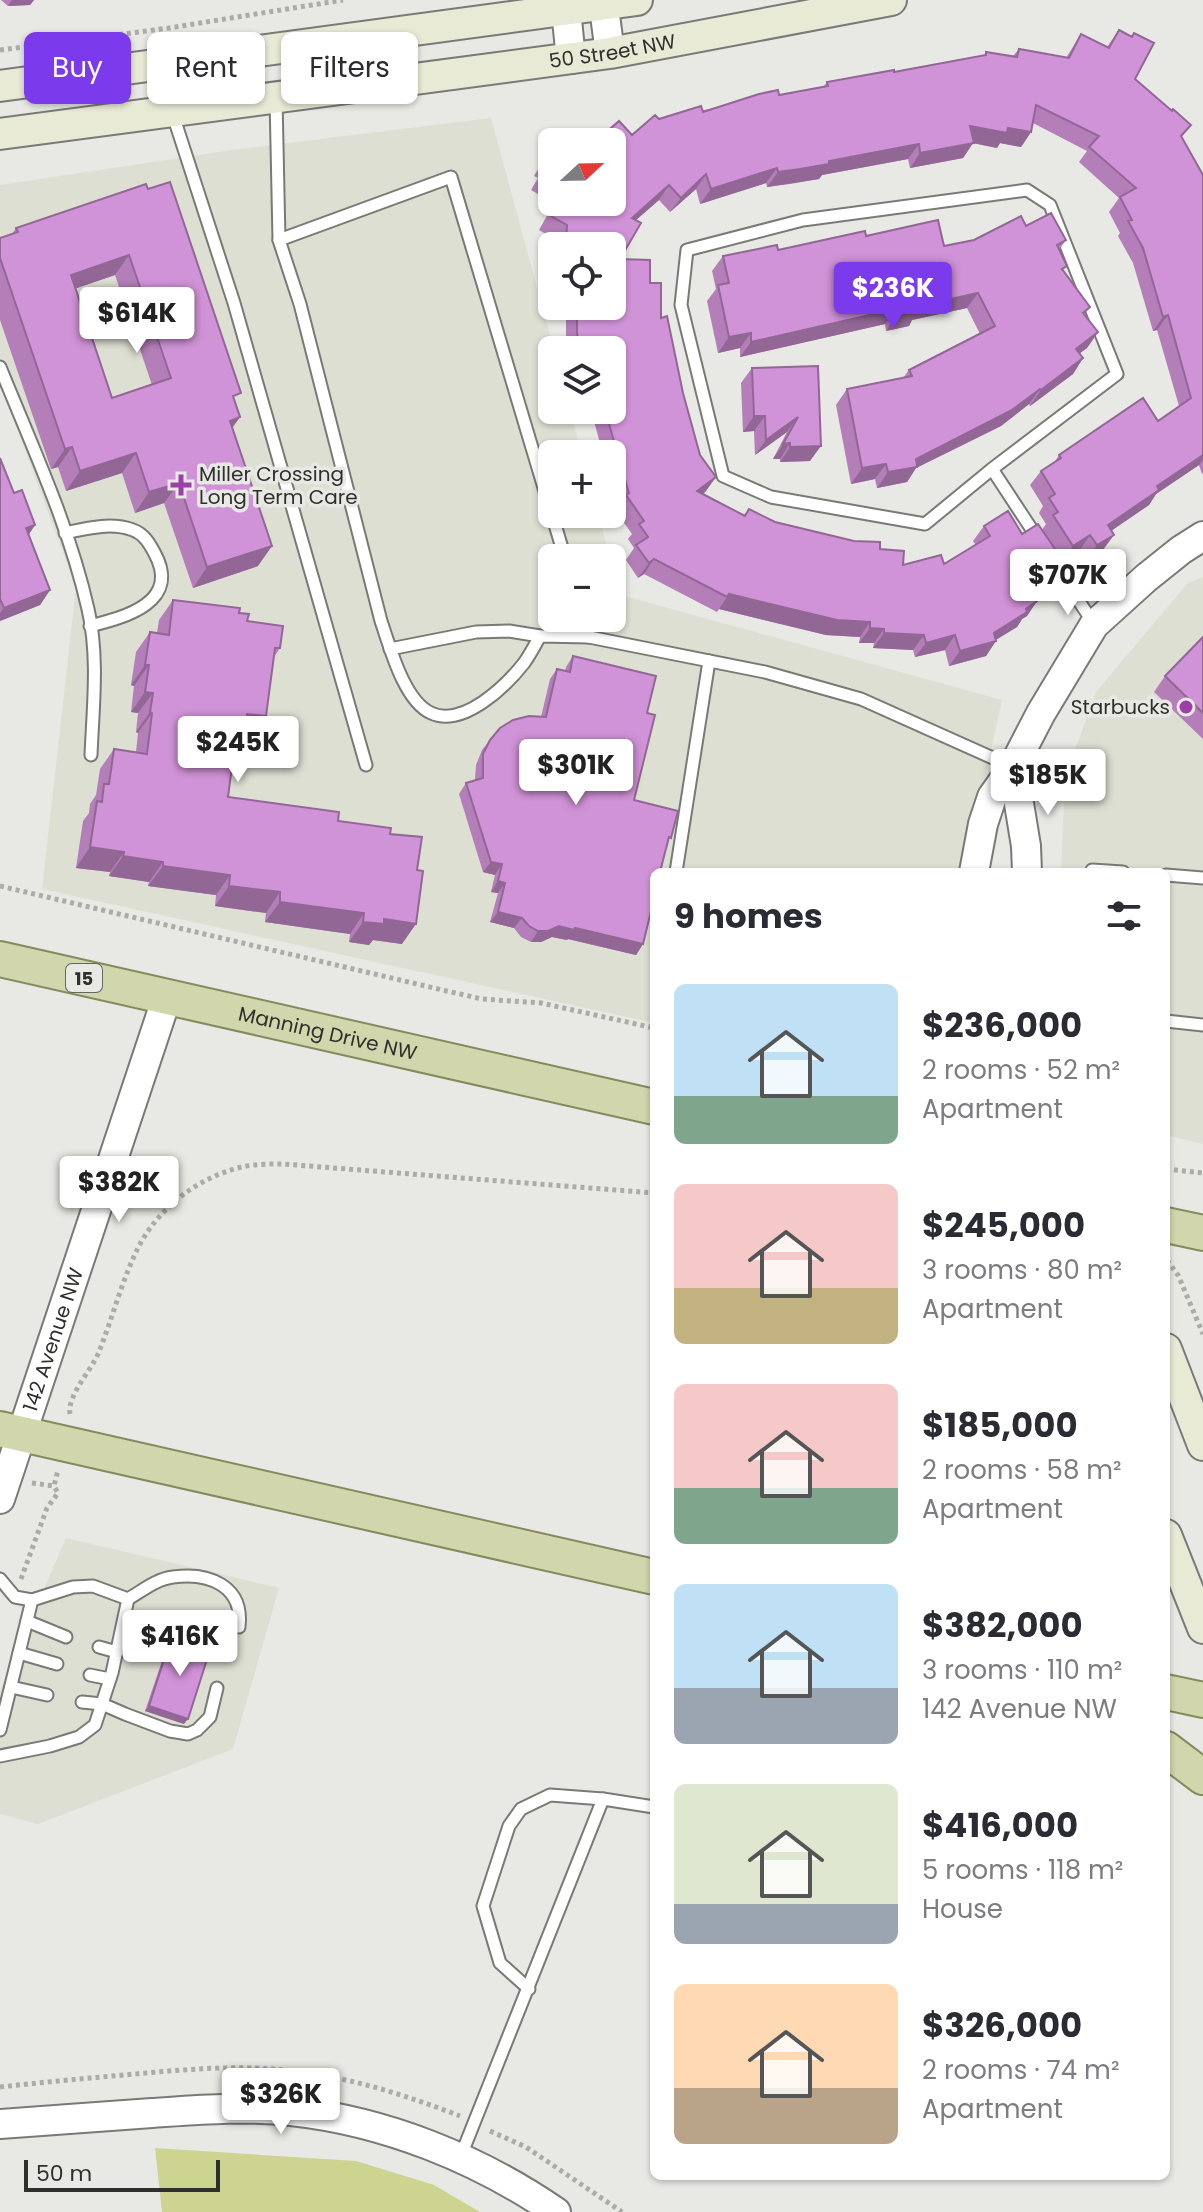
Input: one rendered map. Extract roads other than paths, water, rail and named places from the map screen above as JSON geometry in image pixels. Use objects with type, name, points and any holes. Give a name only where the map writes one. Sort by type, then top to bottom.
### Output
[{"type":"main road","points":[[0,86],[565,6],[637,0]]},
{"type":"main road","name":"50 Street NW","points":[[0,134],[571,59],[891,0]]},
{"type":"main road","name":"Manning Drive NW","points":[[0,959],[650,1106]]},
{"type":"main road","points":[[1170,1226],[1203,1233]]},
{"type":"main road","points":[[1170,1359],[1203,1445]]},
{"type":"main road","points":[[11,1432],[650,1576]]},
{"type":"main road","points":[[1170,1545],[1203,1628]]},
{"type":"main road","points":[[1170,1693],[1203,1700]]},
{"type":"main road","points":[[1170,1752],[1203,1777]]},
{"type":"street","points":[[603,2],[610,53]]},
{"type":"street","points":[[565,6],[571,59]]},
{"type":"street","points":[[975,868],[992,797],[1013,767],[1041,713],[1094,625],[1146,578],[1203,536]]},
{"type":"street","points":[[1013,767],[1027,868]]},
{"type":"street","name":"142 Avenue NW","points":[[3,1489],[11,1432],[167,997]]},
{"type":"street","points":[[0,2124],[206,2110],[251,2108],[292,2111],[355,2122],[460,2159],[530,2194],[556,2212]]},
{"type":"lane","points":[[276,97],[279,240],[300,304],[381,621],[395,663],[414,698],[430,713],[448,717],[473,709],[498,689],[524,662],[540,636]]},
{"type":"lane","points":[[172,111],[238,318],[366,765]]},
{"type":"lane","points":[[279,240],[451,177],[561,544]]},
{"type":"lane","points":[[1027,190],[1050,205],[1117,374],[992,469],[925,524],[771,497],[723,476],[681,305],[687,250],[803,220],[1027,190]]},
{"type":"lane","points":[[0,367],[65,533],[89,611],[94,667],[91,755]]},
{"type":"lane","points":[[992,469],[1094,625]]},
{"type":"lane","points":[[65,533],[117,526],[137,531],[148,541],[158,559],[161,575],[159,591],[147,604],[135,613],[90,626]]},
{"type":"lane","points":[[390,649],[476,632],[509,631],[540,636],[589,637],[765,672],[861,699],[1013,767]]},
{"type":"lane","points":[[587,632],[589,637]]},
{"type":"lane","points":[[677,868],[709,661]]},
{"type":"lane","points":[[1170,875],[1203,878]]},
{"type":"lane","points":[[1170,1021],[1203,1025]]},
{"type":"lane","points":[[0,1756],[79,1737],[95,1725],[110,1679],[128,1599],[157,1581],[172,1577],[200,1577],[215,1581],[230,1590],[238,1604],[239,1627]]},
{"type":"lane","points":[[0,1579],[15,1597],[32,1600],[73,1587],[93,1586],[128,1599]]},
{"type":"lane","points":[[0,1730],[32,1600]]},
{"type":"lane","points":[[27,1621],[66,1637]]},
{"type":"lane","points":[[99,1647],[117,1652]]},
{"type":"lane","points":[[19,1653],[57,1664]]},
{"type":"lane","points":[[90,1675],[110,1679]]},
{"type":"lane","points":[[11,1687],[47,1695]]},
{"type":"lane","points":[[82,1702],[102,1704],[170,1731],[188,1734],[210,1717],[217,1688]]},
{"type":"lane","points":[[529,1989],[500,1963],[483,1906],[509,1826],[521,1809],[550,1795],[650,1806]]},
{"type":"lane","points":[[460,2159],[603,1799]]},
{"type":"place","name":"Miller Crossing Long Term Care","points":[[181,485]]},
{"type":"place","name":"Starbucks","points":[[1186,707]]}]
